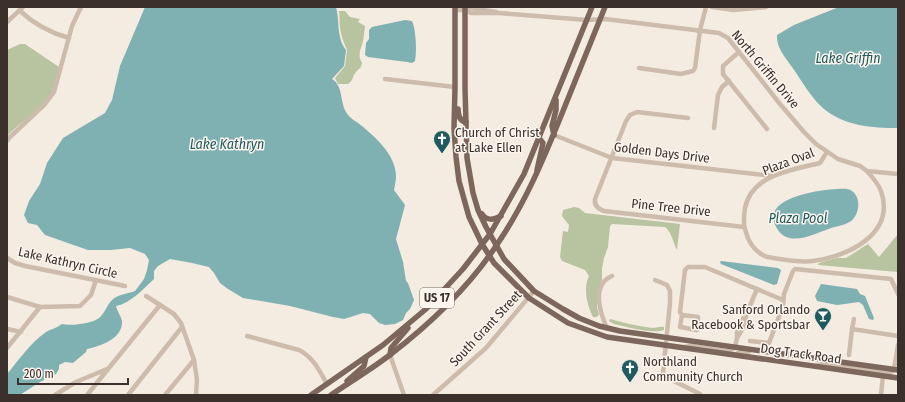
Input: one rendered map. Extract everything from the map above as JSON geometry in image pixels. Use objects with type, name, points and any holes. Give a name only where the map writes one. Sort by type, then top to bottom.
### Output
[{"type":"main road","name":"US 17","points":[[311,395],[402,331],[448,286],[490,234],[524,174],[592,7]]},
{"type":"main road","name":"US 17","points":[[331,395],[390,355],[418,332],[447,305],[489,256],[514,218],[534,180],[554,135],[605,7]]},
{"type":"main road","points":[[455,8],[455,87],[458,94],[458,116],[462,121],[466,122]]},
{"type":"main road","name":"Dog Track Road","points":[[466,8],[466,122],[469,175],[478,210],[496,246],[504,259],[534,291],[563,310],[607,328],[667,338],[896,369]]},
{"type":"main road","name":"Dog Track Road","points":[[455,87],[454,128],[459,181],[469,217],[489,256],[529,298],[568,323],[607,337],[898,378]]},
{"type":"main road","points":[[554,135],[552,126],[556,110],[556,96]]},
{"type":"main road","points":[[534,180],[543,145],[542,140],[539,138]]},
{"type":"main road","points":[[478,210],[485,218],[489,220],[501,216]]},
{"type":"main road","points":[[390,355],[393,345],[404,334],[415,318]]},
{"type":"main road","points":[[340,389],[364,366],[366,357]]},
{"type":"main road","points":[[318,395],[327,384]]},
{"type":"street","points":[[7,141],[50,98],[57,85],[75,17],[81,7]]},
{"type":"street","points":[[639,68],[681,74],[691,72],[695,68],[700,30],[706,7]]},
{"type":"street","points":[[712,7],[734,10],[766,7]]},
{"type":"street","points":[[455,8],[480,8],[499,13]]},
{"type":"street","points":[[466,8],[471,13],[499,13]]},
{"type":"street","points":[[7,22],[22,9],[28,18],[58,35],[69,38]]},
{"type":"street","name":"North Griffin Drive","points":[[499,13],[587,20],[600,19],[700,30],[725,35],[804,132],[816,144],[838,158],[860,166],[867,171],[898,174]]},
{"type":"street","points":[[739,52],[723,66],[723,74],[767,129]]},
{"type":"street","points":[[386,79],[455,87]]},
{"type":"street","points":[[714,128],[718,95],[722,87],[729,81]]},
{"type":"street","points":[[612,158],[626,121],[630,115],[637,112],[688,118]]},
{"type":"street","name":"Golden Days Drive","points":[[554,135],[612,158],[772,176]]},
{"type":"street","name":"Plaza Oval","points":[[827,152],[820,163],[772,176],[758,185],[748,197],[744,210],[744,227],[746,236],[756,251],[767,257],[813,261],[853,250],[868,239],[880,223],[882,216],[883,199],[875,181],[867,171]]},
{"type":"street","name":"Pine Tree Drive","points":[[612,158],[595,200],[596,207],[599,210],[744,227]]},
{"type":"street","name":"Lake Kathryn Circle","points":[[7,258],[15,263],[25,266],[125,286]]},
{"type":"street","points":[[682,315],[698,317],[697,330],[680,327],[682,315],[680,312],[685,270],[688,267],[705,267],[783,300]]},
{"type":"street","points":[[750,341],[769,343],[783,306],[784,294],[793,271],[797,269],[891,280],[898,294]]},
{"type":"street","points":[[607,328],[601,314],[599,304],[600,293],[606,280],[612,276]]},
{"type":"street","points":[[7,297],[40,307],[80,306],[91,295],[96,280]]},
{"type":"street","points":[[655,280],[666,285],[670,291],[670,314],[663,370],[664,374],[668,378],[700,394]]},
{"type":"street","points":[[680,347],[691,346],[726,351],[735,347],[737,332],[742,325],[757,289]]},
{"type":"street","name":"South Grant Street","points":[[433,395],[486,348],[534,291]]},
{"type":"street","points":[[146,296],[174,314],[178,319],[194,360],[197,380],[196,395]]},
{"type":"street","points":[[87,395],[160,305]]},
{"type":"street","points":[[7,348],[40,307]]},
{"type":"street","points":[[849,354],[854,319]]},
{"type":"street","points":[[128,395],[182,327]]},
{"type":"street","points":[[7,329],[21,332]]},
{"type":"street","points":[[852,329],[898,336]]},
{"type":"street","points":[[247,336],[305,353],[314,361],[327,384]]},
{"type":"street","points":[[815,366],[822,364],[890,373],[896,369],[898,345]]},
{"type":"street","points":[[734,354],[745,351],[809,360],[818,359]]},
{"type":"street","points":[[390,355],[404,395]]},
{"type":"street","points":[[165,395],[194,360]]},
{"type":"street","points":[[55,395],[76,382],[109,368]]},
{"type":"street","points":[[881,395],[883,376]]},
{"type":"green space","points":[[339,11],[345,11],[350,17],[360,19],[358,22],[365,26],[363,41],[360,49],[362,65],[348,84],[338,84],[335,78],[345,66],[347,50],[340,31]]},
{"type":"green space","points":[[20,44],[25,44],[59,67],[52,91],[48,98],[37,110],[7,136],[7,50]]},
{"type":"green space","points":[[574,207],[579,208],[585,213],[680,224],[677,250],[671,235],[665,227],[612,224],[610,226],[608,247],[604,258],[602,280],[597,300],[599,315],[596,317],[593,317],[586,296],[586,286],[589,276],[585,270],[562,261],[560,257],[563,231],[568,232],[569,225],[562,216],[563,210]]},
{"type":"green space","points":[[898,234],[898,272],[818,265],[819,263],[837,258],[846,258],[868,244],[879,257]]},
{"type":"green space","points":[[610,319],[652,328],[664,327],[664,330],[646,331],[614,324],[609,321]]},
{"type":"water","name":"Lake Kathryn","points":[[145,7],[336,7],[339,34],[346,50],[344,66],[332,79],[336,82],[340,89],[344,108],[347,114],[379,141],[388,153],[395,167],[396,181],[394,190],[405,205],[396,239],[403,262],[406,281],[414,300],[403,320],[395,324],[385,325],[379,323],[370,314],[363,313],[344,319],[290,306],[243,298],[220,283],[209,267],[170,259],[158,266],[154,271],[154,279],[132,299],[116,306],[122,321],[119,333],[115,337],[104,344],[87,349],[86,352],[73,363],[65,362],[59,365],[59,369],[56,374],[20,395],[7,395],[7,374],[40,336],[62,324],[81,324],[96,320],[101,316],[114,298],[135,291],[144,279],[149,260],[145,254],[130,248],[88,250],[45,235],[37,225],[28,223],[24,215],[29,201],[40,184],[47,163],[63,138],[105,113],[112,100],[120,66]]},
{"type":"water","name":"Lake Griffin","points":[[839,7],[898,7],[898,128],[859,125],[832,115],[819,105],[811,95],[779,48],[777,35],[794,25]]},
{"type":"water","points":[[405,20],[412,21],[414,29],[416,41],[415,61],[412,63],[368,57],[365,55],[366,43],[369,39],[369,30],[372,27]]},
{"type":"water","name":"Plaza Pool","points":[[837,189],[850,190],[857,198],[858,206],[856,215],[851,221],[811,236],[796,239],[783,235],[778,230],[773,219],[775,210],[782,203],[804,194]]},
{"type":"water","points":[[721,261],[778,268],[781,270],[777,284],[774,285],[721,264]]},
{"type":"water","points":[[821,284],[857,289],[860,294],[865,296],[874,318],[873,320],[869,319],[863,305],[859,302],[837,305],[817,301],[815,296]]},
{"type":"place","name":"Church of Christ at Lake Ellen","points":[[442,154]]},
{"type":"place","name":"Sanford Orlando Racebook & Sportsbar","points":[[823,331]]},
{"type":"place","name":"Northland Community Church","points":[[630,383]]}]
